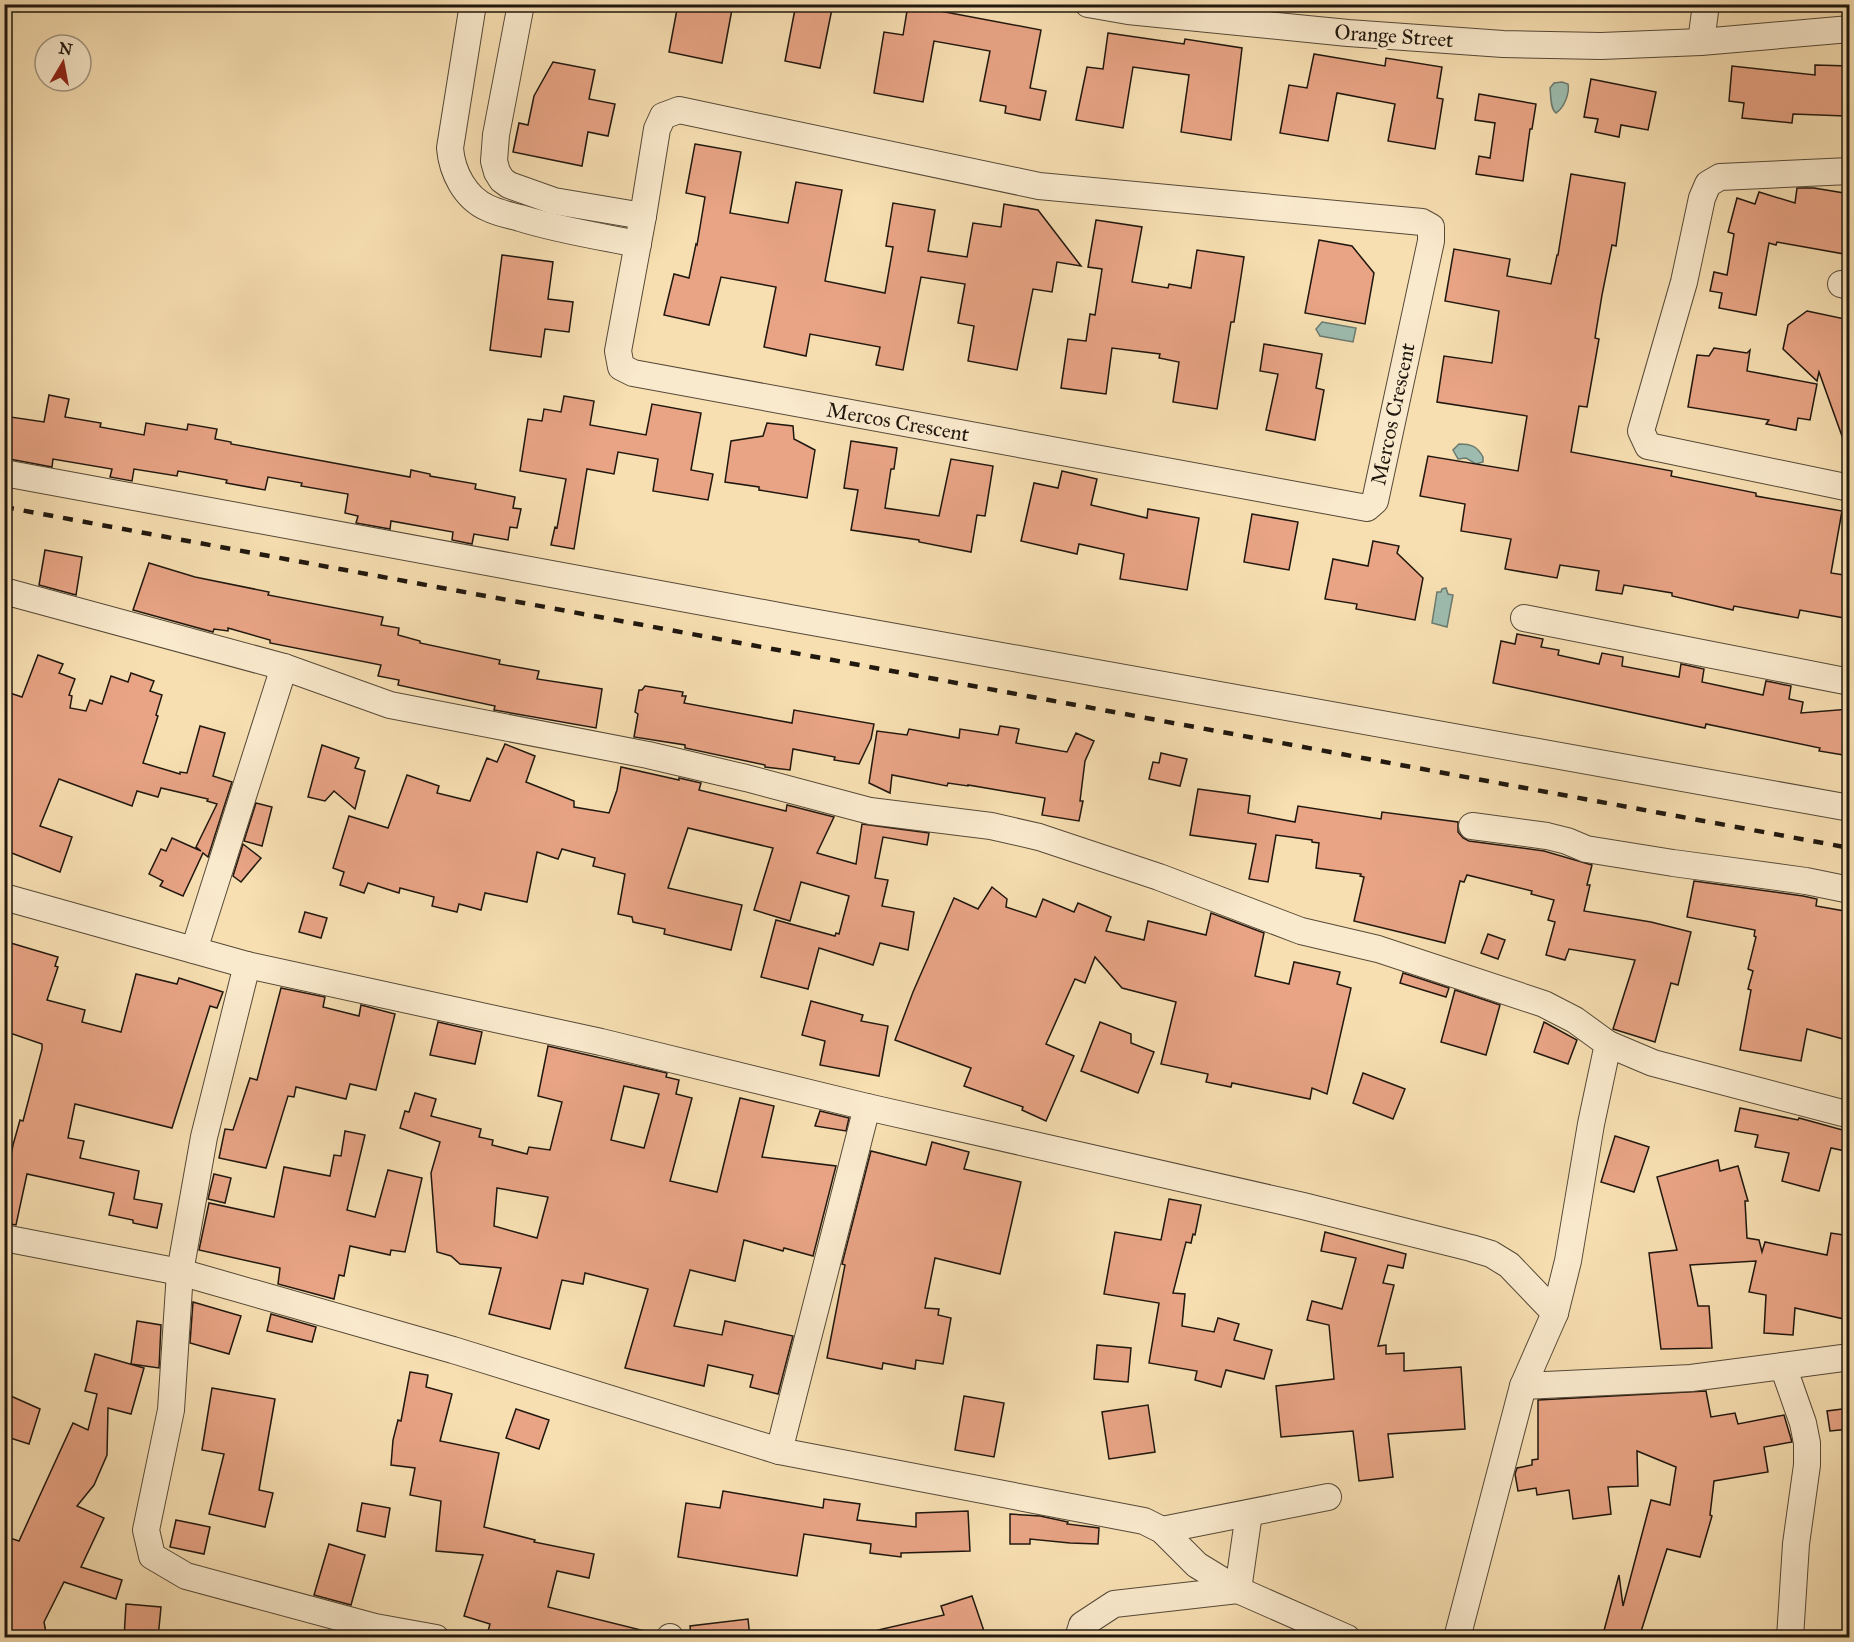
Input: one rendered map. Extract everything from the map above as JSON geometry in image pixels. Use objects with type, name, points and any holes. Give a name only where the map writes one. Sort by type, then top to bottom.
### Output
[{"type":"street","points":[[473,4],[450,148],[452,164],[461,183],[475,199],[488,208],[548,227],[638,244]]},
{"type":"street","points":[[521,4],[496,135],[494,161],[497,172],[509,185],[554,201],[643,216]]},
{"type":"street","name":"Orange Street","points":[[1088,4],[1128,11],[1348,33],[1503,44],[1601,46],[1701,42],[1770,38],[1850,29]]},
{"type":"street","points":[[1701,42],[1706,4]]},
{"type":"street","name":"Mercos Crescent","points":[[679,110],[1039,186],[1422,222],[1431,227],[1431,241],[1375,501],[1367,508],[633,373],[621,367],[618,351],[638,244],[657,129],[663,116],[679,110]]},
{"type":"street","points":[[1850,171],[1720,177],[1708,184],[1702,198],[1684,282],[1641,430],[1648,446],[1850,488]]},
{"type":"street","points":[[4,473],[778,616],[1850,808]]},
{"type":"street","points":[[4,591],[284,667],[390,705],[648,755],[746,778],[870,812],[991,826],[1039,837],[1159,877],[1301,931],[1378,949],[1544,1004],[1575,1020],[1608,1044],[1653,1063],[1850,1115]]},
{"type":"street","points":[[1524,618],[1850,682]]},
{"type":"street","points":[[194,950],[284,667]]},
{"type":"street","points":[[1472,826],[1547,836],[1586,849],[1806,881],[1850,890]]},
{"type":"street","points":[[4,897],[247,965],[601,1042],[867,1107],[1302,1206],[1471,1248],[1491,1254],[1509,1264],[1555,1313]]},
{"type":"street","points":[[247,965],[204,1137],[180,1272],[171,1410],[146,1530],[152,1556],[186,1576],[375,1627],[436,1638]]},
{"type":"street","points":[[1457,1638],[1523,1386],[1555,1313],[1568,1261],[1590,1124],[1608,1044]]},
{"type":"street","points":[[779,1451],[867,1107]]},
{"type":"street","points":[[4,1238],[180,1272],[475,1357],[779,1451],[1144,1521],[1162,1530],[1197,1565],[1238,1590],[1347,1638]]},
{"type":"street","points":[[1523,1386],[1691,1378],[1850,1357]]},
{"type":"street","points":[[1783,1366],[1803,1423],[1807,1443],[1807,1465],[1796,1544],[1790,1638]]},
{"type":"street","points":[[1162,1530],[1328,1497]]},
{"type":"street","points":[[1238,1590],[1249,1513]]},
{"type":"street","points":[[1078,1638],[1082,1625],[1114,1604],[1238,1590]]},
{"type":"shaded area","points":[[1554,83],[1568,84],[1568,92],[1564,104],[1556,113],[1552,105],[1550,88]]},
{"type":"shaded area","points":[[1322,322],[1356,328],[1353,342],[1320,336],[1316,329]]},
{"type":"shaded area","points":[[1459,444],[1476,448],[1483,457],[1483,462],[1476,464],[1466,458],[1458,459],[1453,450]]},
{"type":"shaded area","points":[[1446,588],[1448,594],[1453,595],[1447,627],[1432,623],[1437,592]]},
{"type":"building","points":[[678,4],[733,4],[722,63],[669,52]]},
{"type":"building","points":[[796,4],[833,4],[820,68],[785,61]]},
{"type":"building","points":[[908,5],[1041,30],[1030,88],[1046,91],[1040,120],[1005,113],[1006,106],[980,101],[990,51],[934,41],[923,102],[874,93],[884,32],[903,35]]},
{"type":"building","points":[[1108,33],[1184,44],[1185,39],[1242,48],[1231,140],[1181,132],[1189,75],[1133,67],[1123,128],[1076,120],[1087,67],[1103,69]]},
{"type":"building","points":[[1314,54],[1385,66],[1386,58],[1442,67],[1437,98],[1443,99],[1435,149],[1388,141],[1395,104],[1337,93],[1328,141],[1280,133],[1289,85],[1307,88]]},
{"type":"building","points":[[553,62],[595,70],[589,99],[615,104],[608,136],[588,132],[582,166],[513,152],[519,123],[528,125],[534,96]]},
{"type":"building","points":[[1815,65],[1850,66],[1850,104],[1845,104],[1845,116],[1793,114],[1792,123],[1742,118],[1744,103],[1729,101],[1732,66],[1815,75]]},
{"type":"building","points":[[1591,79],[1656,92],[1648,130],[1621,125],[1619,137],[1595,132],[1598,119],[1584,117]]},
{"type":"building","points":[[1479,94],[1536,104],[1523,181],[1476,174],[1479,156],[1490,158],[1495,123],[1475,120]]},
{"type":"building","points":[[695,144],[741,152],[730,213],[788,223],[796,182],[842,190],[825,281],[885,293],[893,247],[886,246],[893,203],[935,210],[928,251],[967,257],[973,223],[1001,227],[1004,204],[1038,210],[1081,266],[1057,262],[1052,292],[1033,289],[1017,370],[968,361],[974,326],[958,323],[965,284],[921,277],[903,370],[876,365],[880,347],[810,334],[806,356],[764,347],[776,287],[721,277],[709,325],[664,315],[674,274],[689,278],[697,245],[705,197],[686,193]]},
{"type":"building","points":[[1571,174],[1625,183],[1616,246],[1612,245],[1602,295],[1595,338],[1599,339],[1587,407],[1579,406],[1571,452],[1672,471],[1671,476],[1756,493],[1756,496],[1842,511],[1831,573],[1850,576],[1850,619],[1800,610],[1798,618],[1734,606],[1733,610],[1672,596],[1672,593],[1624,585],[1622,594],[1596,590],[1599,571],[1560,565],[1557,578],[1505,569],[1511,539],[1461,531],[1465,504],[1420,496],[1428,456],[1518,471],[1527,416],[1437,402],[1444,356],[1492,363],[1499,311],[1445,301],[1454,249],[1510,259],[1507,276],[1551,284]]},
{"type":"building","points":[[1797,188],[1814,188],[1850,194],[1850,255],[1777,242],[1776,245],[1769,243],[1756,315],[1719,308],[1722,293],[1710,291],[1714,272],[1727,275],[1734,234],[1728,232],[1737,198],[1755,204],[1759,192],[1795,203]]},
{"type":"building","points":[[1096,220],[1142,227],[1132,282],[1168,288],[1169,284],[1191,288],[1197,250],[1244,257],[1217,409],[1173,402],[1179,362],[1159,358],[1160,354],[1112,348],[1106,394],[1061,388],[1068,339],[1086,341],[1090,314],[1095,315],[1102,269],[1088,267]]},
{"type":"building","points":[[1319,240],[1352,246],[1374,273],[1365,324],[1305,313]]},
{"type":"building","points":[[502,255],[553,262],[548,299],[573,302],[569,332],[545,329],[541,357],[490,350]]},
{"type":"building","points":[[1807,311],[1850,320],[1850,450],[1847,450],[1819,372],[1817,381],[1783,349],[1788,325]]},
{"type":"building","points":[[1264,344],[1322,354],[1316,388],[1324,390],[1315,440],[1266,430],[1278,374],[1260,371]]},
{"type":"building","points":[[1714,348],[1747,353],[1750,350],[1747,371],[1817,384],[1810,420],[1798,418],[1796,430],[1766,424],[1769,420],[1688,407],[1697,355],[1709,356]]},
{"type":"building","points":[[49,395],[69,399],[65,417],[101,423],[100,427],[144,435],[146,423],[187,430],[188,424],[217,429],[215,439],[231,442],[231,444],[410,477],[411,470],[430,474],[430,476],[476,484],[475,489],[515,497],[513,508],[521,509],[517,528],[510,527],[508,540],[474,534],[472,544],[452,540],[453,532],[391,521],[390,529],[356,523],[358,516],[345,513],[348,494],[301,486],[302,483],[268,477],[265,490],[178,471],[177,476],[134,469],[132,481],[110,477],[112,469],[53,459],[52,467],[4,458],[4,416],[44,422]]},
{"type":"building","points":[[564,396],[594,401],[590,425],[646,435],[652,404],[701,413],[691,470],[713,474],[708,500],[653,491],[658,459],[618,452],[614,474],[587,469],[574,549],[551,545],[555,527],[557,528],[566,479],[520,471],[528,419],[542,421],[544,409],[561,412]]},
{"type":"building","points":[[767,423],[793,426],[794,439],[815,450],[807,498],[725,482],[731,441],[763,436]]},
{"type":"building","points":[[851,441],[897,448],[885,508],[939,516],[951,459],[993,466],[985,516],[977,515],[971,552],[919,542],[919,540],[851,530],[858,490],[844,488]]},
{"type":"building","points":[[1062,471],[1097,479],[1091,505],[1147,518],[1148,509],[1199,518],[1187,590],[1120,579],[1124,554],[1079,544],[1077,554],[1021,541],[1034,483],[1058,488]]},
{"type":"building","points":[[1252,514],[1298,522],[1289,570],[1244,562]]},
{"type":"building","points":[[1373,541],[1399,546],[1397,553],[1423,578],[1415,620],[1356,609],[1357,604],[1325,599],[1333,559],[1368,566]]},
{"type":"building","points":[[45,550],[82,557],[76,595],[39,585]]},
{"type":"building","points":[[149,563],[195,577],[269,592],[268,595],[383,617],[381,625],[399,628],[398,635],[420,641],[420,643],[500,660],[499,664],[539,671],[537,679],[602,689],[596,728],[494,710],[495,706],[398,685],[399,680],[378,676],[381,665],[270,643],[270,640],[228,628],[228,631],[214,629],[213,632],[133,610]]},
{"type":"building","points":[[1517,634],[1543,639],[1541,647],[1559,650],[1558,655],[1599,664],[1602,653],[1623,657],[1622,666],[1679,677],[1681,664],[1704,669],[1702,682],[1763,695],[1766,681],[1791,686],[1789,699],[1803,702],[1801,713],[1850,709],[1850,756],[1819,751],[1820,748],[1706,724],[1705,728],[1493,683],[1501,641],[1515,644]]},
{"type":"building","points":[[38,655],[63,664],[59,673],[75,679],[69,695],[72,696],[70,708],[86,711],[90,700],[102,704],[111,676],[128,682],[131,673],[154,681],[150,691],[162,695],[143,763],[180,774],[180,772],[187,773],[200,726],[225,733],[213,776],[232,782],[208,857],[203,853],[183,896],[160,886],[163,881],[149,874],[161,849],[166,851],[172,838],[201,851],[196,847],[217,804],[207,801],[208,799],[161,788],[158,797],[137,791],[132,806],[59,779],[40,826],[72,837],[60,872],[4,850],[4,691],[22,697]]},
{"type":"building","points":[[645,686],[683,692],[682,696],[686,696],[684,703],[792,723],[794,710],[874,724],[871,739],[859,764],[793,749],[790,770],[765,767],[765,765],[685,748],[685,745],[634,737],[639,690]]},
{"type":"building","points":[[1000,726],[1019,729],[1016,743],[1067,752],[1076,733],[1094,741],[1085,761],[1080,801],[1083,801],[1079,821],[1042,815],[1045,798],[968,785],[948,783],[947,786],[892,775],[890,793],[869,783],[877,731],[907,735],[909,729],[959,738],[960,729],[998,735]]},
{"type":"building","points":[[505,744],[535,756],[526,782],[574,801],[574,807],[609,813],[617,790],[621,767],[701,783],[699,790],[786,811],[787,805],[834,817],[817,853],[856,864],[862,824],[929,833],[927,845],[883,837],[875,878],[888,880],[882,906],[914,912],[908,950],[880,943],[873,965],[819,948],[808,989],[761,977],[776,920],[835,936],[836,933],[839,934],[849,896],[801,882],[790,921],[754,910],[773,848],[688,828],[668,888],[742,905],[731,950],[664,934],[665,929],[633,922],[632,917],[618,914],[625,874],[593,866],[595,858],[562,849],[558,859],[537,852],[527,902],[485,893],[481,910],[459,904],[457,912],[432,906],[434,897],[400,888],[399,893],[368,883],[364,893],[340,885],[344,872],[333,868],[349,816],[388,828],[407,775],[439,786],[437,793],[470,801],[487,758],[497,762]]},
{"type":"building","points":[[322,745],[359,758],[355,768],[365,771],[355,809],[334,791],[325,801],[308,797]]},
{"type":"building","points":[[1161,753],[1187,759],[1180,786],[1149,779],[1153,762],[1159,763]]},
{"type":"building","points":[[1198,789],[1250,796],[1248,813],[1295,822],[1298,806],[1381,819],[1382,812],[1458,822],[1458,832],[1469,841],[1544,851],[1592,865],[1584,911],[1651,922],[1691,932],[1678,985],[1671,983],[1655,1042],[1613,1029],[1635,960],[1569,949],[1565,960],[1546,955],[1555,922],[1548,920],[1554,900],[1531,894],[1532,891],[1467,875],[1464,882],[1460,881],[1445,943],[1354,921],[1364,877],[1360,876],[1361,874],[1316,868],[1319,843],[1276,835],[1268,882],[1249,879],[1256,844],[1190,835]]},
{"type":"building","points":[[256,803],[272,807],[262,846],[244,841]]},
{"type":"building","points":[[243,844],[261,858],[241,882],[233,876]]},
{"type":"building","points":[[1694,881],[1803,896],[1817,899],[1816,906],[1850,912],[1850,1041],[1807,1029],[1801,1061],[1740,1050],[1751,990],[1748,989],[1753,971],[1748,969],[1756,937],[1754,936],[1755,930],[1687,917]]},
{"type":"building","points":[[992,887],[1007,899],[1006,907],[1036,917],[1043,899],[1074,912],[1078,903],[1111,917],[1106,931],[1144,940],[1148,921],[1206,935],[1211,913],[1264,933],[1255,976],[1289,984],[1294,962],[1340,972],[1337,984],[1351,988],[1327,1094],[1312,1088],[1310,1099],[1232,1083],[1231,1087],[1206,1082],[1208,1074],[1161,1064],[1176,1002],[1122,988],[1095,957],[1085,983],[1075,979],[1046,1044],[1074,1056],[1046,1121],[1022,1110],[1023,1107],[964,1086],[971,1068],[895,1040],[954,898],[978,909]]},
{"type":"building","points":[[305,912],[327,918],[321,938],[299,932]]},
{"type":"building","points":[[1488,934],[1505,940],[1498,959],[1481,953]]},
{"type":"building","points":[[4,941],[58,957],[55,966],[58,967],[47,1000],[85,1010],[82,1022],[121,1032],[136,974],[177,984],[179,978],[223,992],[217,1008],[210,1006],[172,1128],[75,1104],[68,1138],[84,1141],[80,1158],[139,1171],[134,1199],[162,1204],[157,1228],[109,1215],[114,1193],[27,1174],[16,1225],[4,1223],[4,1191],[13,1145],[20,1120],[23,1121],[42,1044],[4,1031]]},
{"type":"building","points":[[1403,973],[1449,988],[1446,997],[1400,983]]},
{"type":"building","points":[[281,988],[325,997],[323,1007],[359,1016],[361,1005],[395,1014],[376,1090],[350,1084],[346,1099],[296,1087],[294,1097],[288,1096],[266,1168],[219,1158],[225,1129],[233,1130],[250,1078],[257,1080]]},
{"type":"building","points":[[1455,990],[1500,1005],[1486,1055],[1441,1042]]},
{"type":"building","points":[[811,1001],[863,1015],[861,1021],[888,1026],[879,1076],[820,1065],[825,1041],[802,1035]]},
{"type":"building","points":[[438,1022],[482,1032],[475,1064],[430,1055]]},
{"type":"building","points":[[1100,1022],[1131,1034],[1131,1043],[1154,1052],[1138,1093],[1081,1071]]},
{"type":"building","points":[[1544,1022],[1577,1040],[1568,1064],[1534,1052]]},
{"type":"building","points":[[548,1046],[667,1073],[666,1077],[679,1080],[676,1094],[692,1098],[670,1181],[717,1192],[740,1098],[774,1106],[762,1157],[836,1166],[813,1256],[784,1248],[783,1251],[744,1240],[735,1281],[690,1270],[674,1326],[722,1335],[725,1321],[793,1336],[778,1394],[750,1387],[753,1375],[708,1365],[704,1386],[625,1368],[648,1289],[585,1273],[583,1284],[562,1280],[550,1329],[489,1314],[501,1268],[460,1264],[451,1256],[437,1252],[431,1173],[440,1142],[400,1128],[405,1111],[409,1112],[415,1093],[436,1099],[431,1116],[481,1129],[479,1137],[493,1140],[492,1145],[527,1154],[529,1147],[550,1150],[562,1102],[538,1096]],"holes":[[[624,1086],[659,1094],[644,1148],[611,1140]],[[497,1188],[548,1197],[537,1238],[494,1226]]]},
{"type":"building","points":[[1363,1073],[1405,1089],[1393,1119],[1353,1103]]},
{"type":"building","points":[[1740,1108],[1798,1120],[1799,1118],[1850,1132],[1850,1152],[1831,1148],[1819,1191],[1782,1181],[1789,1153],[1755,1147],[1758,1135],[1735,1131]]},
{"type":"building","points":[[820,1111],[849,1118],[846,1131],[815,1126]]},
{"type":"building","points":[[345,1131],[365,1135],[347,1210],[375,1217],[388,1170],[422,1178],[405,1252],[391,1250],[390,1255],[350,1246],[344,1276],[339,1275],[334,1299],[278,1284],[280,1268],[199,1250],[209,1203],[274,1217],[284,1167],[330,1176],[334,1155],[341,1156]]},
{"type":"building","points":[[1615,1136],[1649,1147],[1634,1192],[1601,1182]]},
{"type":"building","points":[[932,1142],[969,1152],[964,1169],[1021,1182],[1000,1274],[935,1258],[925,1308],[939,1309],[938,1315],[951,1318],[943,1364],[916,1360],[915,1369],[883,1363],[882,1369],[827,1358],[845,1265],[842,1264],[871,1151],[926,1165]]},
{"type":"building","points":[[1718,1160],[1720,1171],[1738,1166],[1748,1201],[1745,1201],[1747,1238],[1759,1240],[1762,1252],[1765,1242],[1827,1255],[1831,1233],[1850,1236],[1850,1296],[1844,1319],[1795,1308],[1793,1335],[1764,1333],[1766,1295],[1749,1292],[1756,1261],[1690,1265],[1698,1306],[1709,1306],[1712,1348],[1661,1349],[1649,1253],[1677,1250],[1657,1177]]},
{"type":"building","points":[[214,1174],[231,1178],[225,1203],[208,1199]]},
{"type":"building","points":[[1169,1199],[1201,1205],[1195,1235],[1193,1234],[1191,1243],[1186,1242],[1173,1293],[1185,1294],[1182,1326],[1214,1332],[1218,1318],[1239,1324],[1234,1340],[1272,1350],[1264,1379],[1226,1370],[1221,1387],[1195,1380],[1197,1371],[1149,1363],[1159,1303],[1104,1294],[1115,1232],[1161,1240]]},
{"type":"building","points":[[1325,1232],[1406,1254],[1403,1268],[1388,1265],[1383,1283],[1394,1285],[1378,1346],[1386,1345],[1386,1354],[1404,1353],[1404,1371],[1461,1367],[1465,1429],[1388,1434],[1393,1477],[1359,1481],[1353,1431],[1281,1437],[1276,1386],[1334,1379],[1329,1325],[1307,1320],[1312,1301],[1342,1309],[1356,1258],[1321,1251]]},
{"type":"building","points":[[193,1302],[241,1316],[229,1354],[190,1343]]},
{"type":"building","points":[[271,1314],[316,1327],[312,1342],[267,1331]]},
{"type":"building","points":[[137,1321],[161,1325],[159,1368],[131,1364]]},
{"type":"building","points":[[1097,1345],[1131,1348],[1128,1382],[1094,1379]]},
{"type":"building","points":[[95,1354],[144,1368],[131,1414],[108,1408],[107,1455],[94,1485],[77,1506],[104,1518],[81,1567],[122,1580],[116,1599],[64,1582],[44,1622],[47,1638],[4,1638],[4,1536],[19,1541],[73,1423],[88,1430],[97,1394],[85,1391]]},
{"type":"building","points":[[410,1372],[428,1375],[426,1387],[452,1394],[440,1441],[499,1453],[484,1527],[535,1540],[534,1542],[594,1554],[589,1578],[557,1571],[548,1607],[645,1631],[644,1638],[486,1638],[490,1624],[464,1616],[483,1555],[436,1551],[441,1501],[410,1495],[415,1468],[391,1465],[393,1440],[398,1420],[401,1421]]},
{"type":"building","points":[[212,1388],[275,1399],[259,1490],[273,1493],[265,1527],[209,1514],[224,1454],[202,1450]]},
{"type":"building","points":[[1706,1391],[1711,1417],[1735,1413],[1738,1424],[1784,1415],[1792,1442],[1764,1447],[1768,1472],[1714,1481],[1710,1515],[1712,1516],[1700,1557],[1667,1549],[1639,1638],[1602,1638],[1619,1575],[1623,1606],[1651,1500],[1670,1505],[1676,1467],[1637,1451],[1638,1486],[1608,1487],[1611,1514],[1573,1519],[1569,1490],[1537,1495],[1536,1488],[1518,1491],[1515,1474],[1517,1468],[1532,1465],[1532,1460],[1538,1459],[1538,1400]]},
{"type":"building","points":[[4,1393],[40,1409],[29,1444],[4,1436]]},
{"type":"building","points":[[964,1396],[1004,1403],[994,1457],[955,1450]]},
{"type":"building","points":[[1148,1405],[1155,1452],[1109,1459],[1102,1412]]},
{"type":"building","points":[[1850,1408],[1850,1429],[1830,1431],[1827,1411]]},
{"type":"building","points":[[516,1409],[549,1420],[539,1449],[506,1438]]},
{"type":"building","points":[[723,1491],[823,1508],[824,1499],[860,1504],[857,1520],[916,1527],[916,1513],[968,1511],[970,1551],[901,1553],[901,1557],[870,1553],[871,1544],[804,1534],[797,1576],[678,1557],[686,1503],[720,1508]]},
{"type":"building","points":[[362,1503],[390,1508],[385,1537],[357,1531]]},
{"type":"building","points":[[1010,1514],[1040,1516],[1068,1522],[1067,1524],[1099,1528],[1098,1544],[1030,1539],[1030,1544],[1010,1544]]},
{"type":"building","points":[[176,1520],[210,1527],[204,1554],[170,1547]]},
{"type":"building","points":[[329,1544],[365,1555],[351,1605],[314,1595]]},
{"type":"building","points":[[972,1596],[984,1631],[966,1638],[879,1638],[878,1630],[944,1615],[941,1606]]},
{"type":"building","points":[[126,1604],[161,1607],[158,1638],[124,1638]]},
{"type":"building","points":[[748,1619],[750,1638],[691,1638],[690,1626]]},
{"type":"railway","points":[[4,507],[1850,848]]}]
